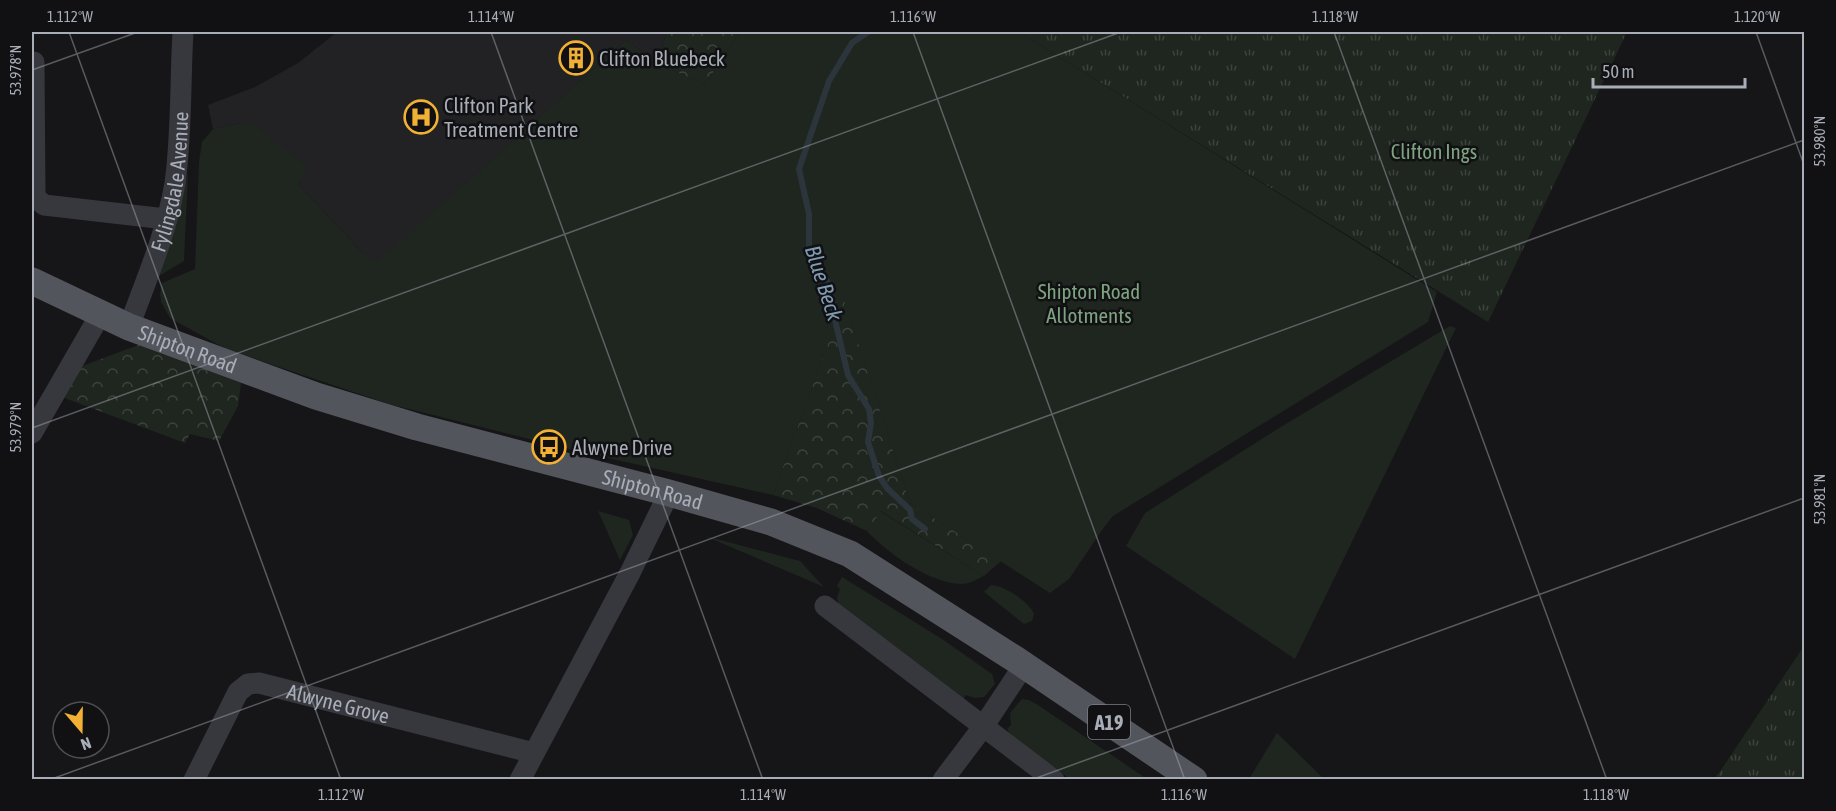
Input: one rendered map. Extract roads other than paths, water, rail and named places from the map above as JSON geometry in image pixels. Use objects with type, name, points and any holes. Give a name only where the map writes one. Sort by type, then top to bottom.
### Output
[{"type":"main road","name":"Shipton Road","points":[[32,281],[129,327],[288,386],[406,424],[771,522],[850,554],[1024,665],[1194,780]]},
{"type":"street","name":"Fylingdale Avenue","points":[[129,327],[166,219],[174,185],[179,147],[183,32]]},
{"type":"street","points":[[34,62],[35,197],[44,204],[166,219]]},
{"type":"street","points":[[32,432],[100,315]]},
{"type":"street","points":[[520,780],[630,573],[669,493]]},
{"type":"street","points":[[825,606],[1054,780]]},
{"type":"street","points":[[943,780],[983,727],[1024,665]]},
{"type":"street","name":"Alwyne Grove","points":[[194,780],[238,692],[248,684],[259,683],[534,753]]},
{"type":"waterway","name":"Blue Beck","points":[[868,32],[852,43],[829,81],[799,169],[809,214],[809,246],[827,281],[848,375],[869,409],[871,423],[868,442],[879,476],[887,488],[910,510],[912,519],[925,529]]},
{"type":"place","name":"Clifton Bluebeck","points":[[576,58]]},
{"type":"place","name":"Clifton Park Treatment Centre","points":[[421,117]]},
{"type":"place","name":"Alwyne Drive","points":[[549,447]]},
{"type":"park label","name":"Clifton Ings","points":[[1434,151]]},
{"type":"park label","name":"Shipton Road Allotments","points":[[1089,303]]}]
